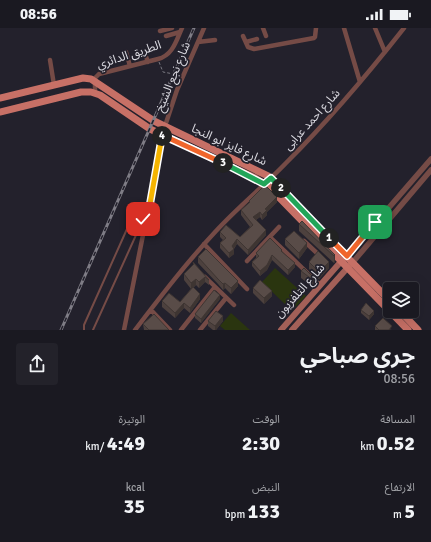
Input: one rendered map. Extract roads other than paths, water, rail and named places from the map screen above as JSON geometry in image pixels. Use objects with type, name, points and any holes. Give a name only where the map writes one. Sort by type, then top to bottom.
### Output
[{"type":"main road","name":"الطريق الدائري","points":[[0,98],[54,84],[83,78],[91,79],[154,121]]},
{"type":"main road","points":[[0,112],[81,92],[95,93]]},
{"type":"main road","name":"شارع فايز ابو النجا","points":[[95,93],[104,97],[150,129],[255,178],[264,184],[408,330]]},
{"type":"main road","name":"شارع فايز ابو النجا","points":[[154,121],[271,178],[383,294]]},
{"type":"main road","name":"شارع التلفزيون","points":[[281,330],[347,256]]},
{"type":"main road","name":"شارع التلفزيون","points":[[292,330],[353,262]]},
{"type":"main road","points":[[407,318],[418,330]]},
{"type":"street","points":[[160,31],[170,28]]},
{"type":"street","name":"شارع نجع الشيخ","points":[[124,330],[164,126],[183,75],[204,28]]},
{"type":"street","points":[[243,36],[248,47],[254,49],[314,38],[316,28]]},
{"type":"street","points":[[344,28],[360,82]]},
{"type":"street","points":[[375,28],[385,52]]},
{"type":"street","name":"شارع احمد عرابى","points":[[135,330],[204,244],[228,218],[271,178],[310,138],[360,82],[404,28]]},
{"type":"street","points":[[166,36],[181,30]]},
{"type":"street","name":"الطريق الدائري","points":[[95,93],[94,81],[96,76],[163,58],[171,52],[181,30]]},
{"type":"street","points":[[246,42],[257,39]]},
{"type":"street","points":[[198,42],[215,40]]},
{"type":"street","points":[[126,52],[130,66]]},
{"type":"street","points":[[138,55],[146,54],[148,62]]},
{"type":"street","points":[[50,60],[54,84]]},
{"type":"street","name":"شارع التلفزيون","points":[[347,256],[431,159]]},
{"type":"street","name":"شارع التلفزيون","points":[[353,262],[431,170]]},
{"type":"street","points":[[247,261],[279,226]]},
{"type":"street","points":[[270,237],[320,285]]},
{"type":"street","points":[[302,238],[324,259]]},
{"type":"street","points":[[204,244],[247,289]]},
{"type":"street","points":[[191,260],[195,265]]},
{"type":"street","points":[[329,264],[334,270]]},
{"type":"street","points":[[203,274],[234,305]]},
{"type":"street","points":[[181,330],[215,287]]},
{"type":"street","points":[[200,330],[226,298]]},
{"type":"street","points":[[151,310],[170,330]]},
{"type":"lane","points":[[93,330],[149,205]]},
{"type":"lane","points":[[84,330],[84,325],[131,220],[136,216],[143,219]]},
{"type":"railway","points":[[61,330],[194,28]]}]
